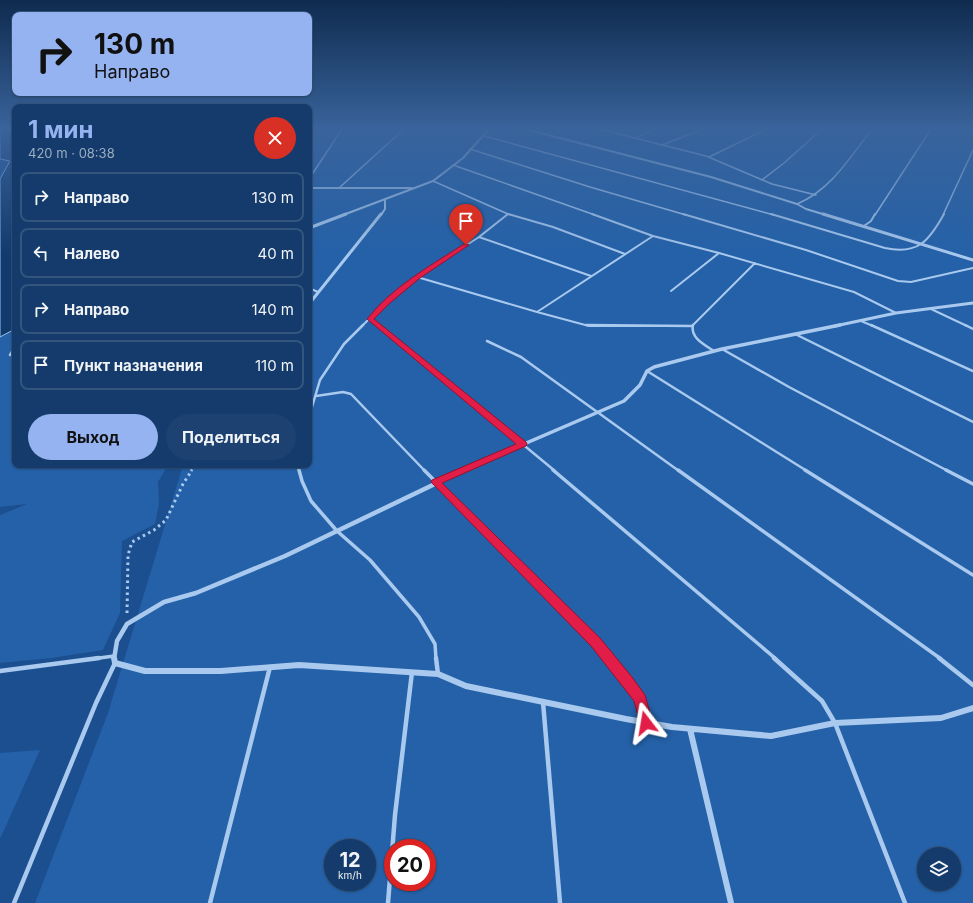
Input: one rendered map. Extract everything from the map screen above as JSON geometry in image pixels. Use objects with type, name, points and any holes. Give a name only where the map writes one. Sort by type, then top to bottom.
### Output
[{"type":"street","points":[[312,227],[433,181],[448,171]]},
{"type":"street","points":[[688,171],[973,260]]},
{"type":"street","points":[[312,188],[415,188]]},
{"type":"street","points":[[312,300],[377,220],[385,209],[385,200]]},
{"type":"street","points":[[973,304],[896,312],[861,321],[714,351],[654,367],[647,371],[640,385],[624,401],[599,413],[522,444],[436,482],[285,556],[203,590],[164,602],[127,624],[117,641],[114,656],[115,663],[145,671],[221,671],[300,665],[438,674],[466,686],[646,723],[690,729],[771,736],[835,723],[941,718],[973,708]]},
{"type":"street","points":[[690,729],[731,903]]},
{"type":"lane","points":[[339,188],[358,171]]},
{"type":"lane","points":[[473,171],[653,236],[755,263],[854,292],[896,312]]},
{"type":"lane","points":[[539,171],[806,250],[898,281],[911,282],[973,268]]},
{"type":"lane","points":[[613,171],[777,216],[885,248],[903,251],[921,245],[943,216],[963,171]]},
{"type":"lane","points":[[742,171],[762,180],[816,196]]},
{"type":"lane","points":[[762,180],[773,171]]},
{"type":"lane","points":[[797,204],[816,196],[839,171]]},
{"type":"lane","points":[[864,226],[871,222],[902,171]]},
{"type":"lane","points":[[433,181],[508,214],[553,226],[625,254]]},
{"type":"lane","points":[[312,408],[320,380],[344,344],[387,301],[418,277],[479,237],[508,214]]},
{"type":"lane","points":[[537,312],[653,236]]},
{"type":"lane","points":[[479,237],[591,276]]},
{"type":"lane","points":[[671,291],[710,262],[719,253]]},
{"type":"lane","points":[[418,277],[589,326],[692,326],[755,263]]},
{"type":"lane","points":[[312,289],[318,292]]},
{"type":"lane","points":[[930,309],[973,329]]},
{"type":"lane","points":[[370,319],[522,444],[785,667],[822,701],[835,723],[905,903]]},
{"type":"lane","points":[[861,321],[973,371]]},
{"type":"lane","points":[[692,326],[692,331],[696,338],[714,351]]},
{"type":"lane","points":[[795,334],[973,422]]},
{"type":"lane","points":[[488,341],[521,357],[945,662],[973,684]]},
{"type":"lane","points":[[722,350],[973,484]]},
{"type":"lane","points":[[647,371],[973,575]]},
{"type":"lane","points":[[316,396],[343,392],[351,394],[595,642],[628,681],[640,699],[646,723]]},
{"type":"lane","points":[[299,468],[302,481],[311,501],[337,530],[370,560],[420,617],[435,644],[438,674]]},
{"type":"lane","points":[[0,671],[114,656]]},
{"type":"lane","points":[[14,903],[96,703],[115,663]]},
{"type":"lane","points":[[210,903],[270,667]]},
{"type":"lane","points":[[388,903],[395,815],[412,672]]},
{"type":"lane","points":[[543,702],[560,903]]},
{"type":"path","points":[[127,624],[128,555],[132,542],[154,530],[166,520],[183,484],[193,468]]},
{"type":"shaded area","points":[[4,171],[12,171],[12,331],[0,337],[0,179]]},
{"type":"shaded area","points":[[312,171],[973,171],[973,903],[35,903],[108,713],[182,468],[312,468]]},
{"type":"shaded area","points":[[12,331],[12,468],[166,468],[158,482],[159,504],[155,524],[122,541],[120,613],[103,650],[52,658],[0,663],[0,515],[27,504],[0,507],[0,337]]},
{"type":"shaded area","points":[[40,750],[0,839],[0,753]]},
{"type":"route","points":[[466,245],[418,277],[387,301],[370,319],[522,444],[436,482],[595,642],[628,681],[640,699],[646,723]]}]
